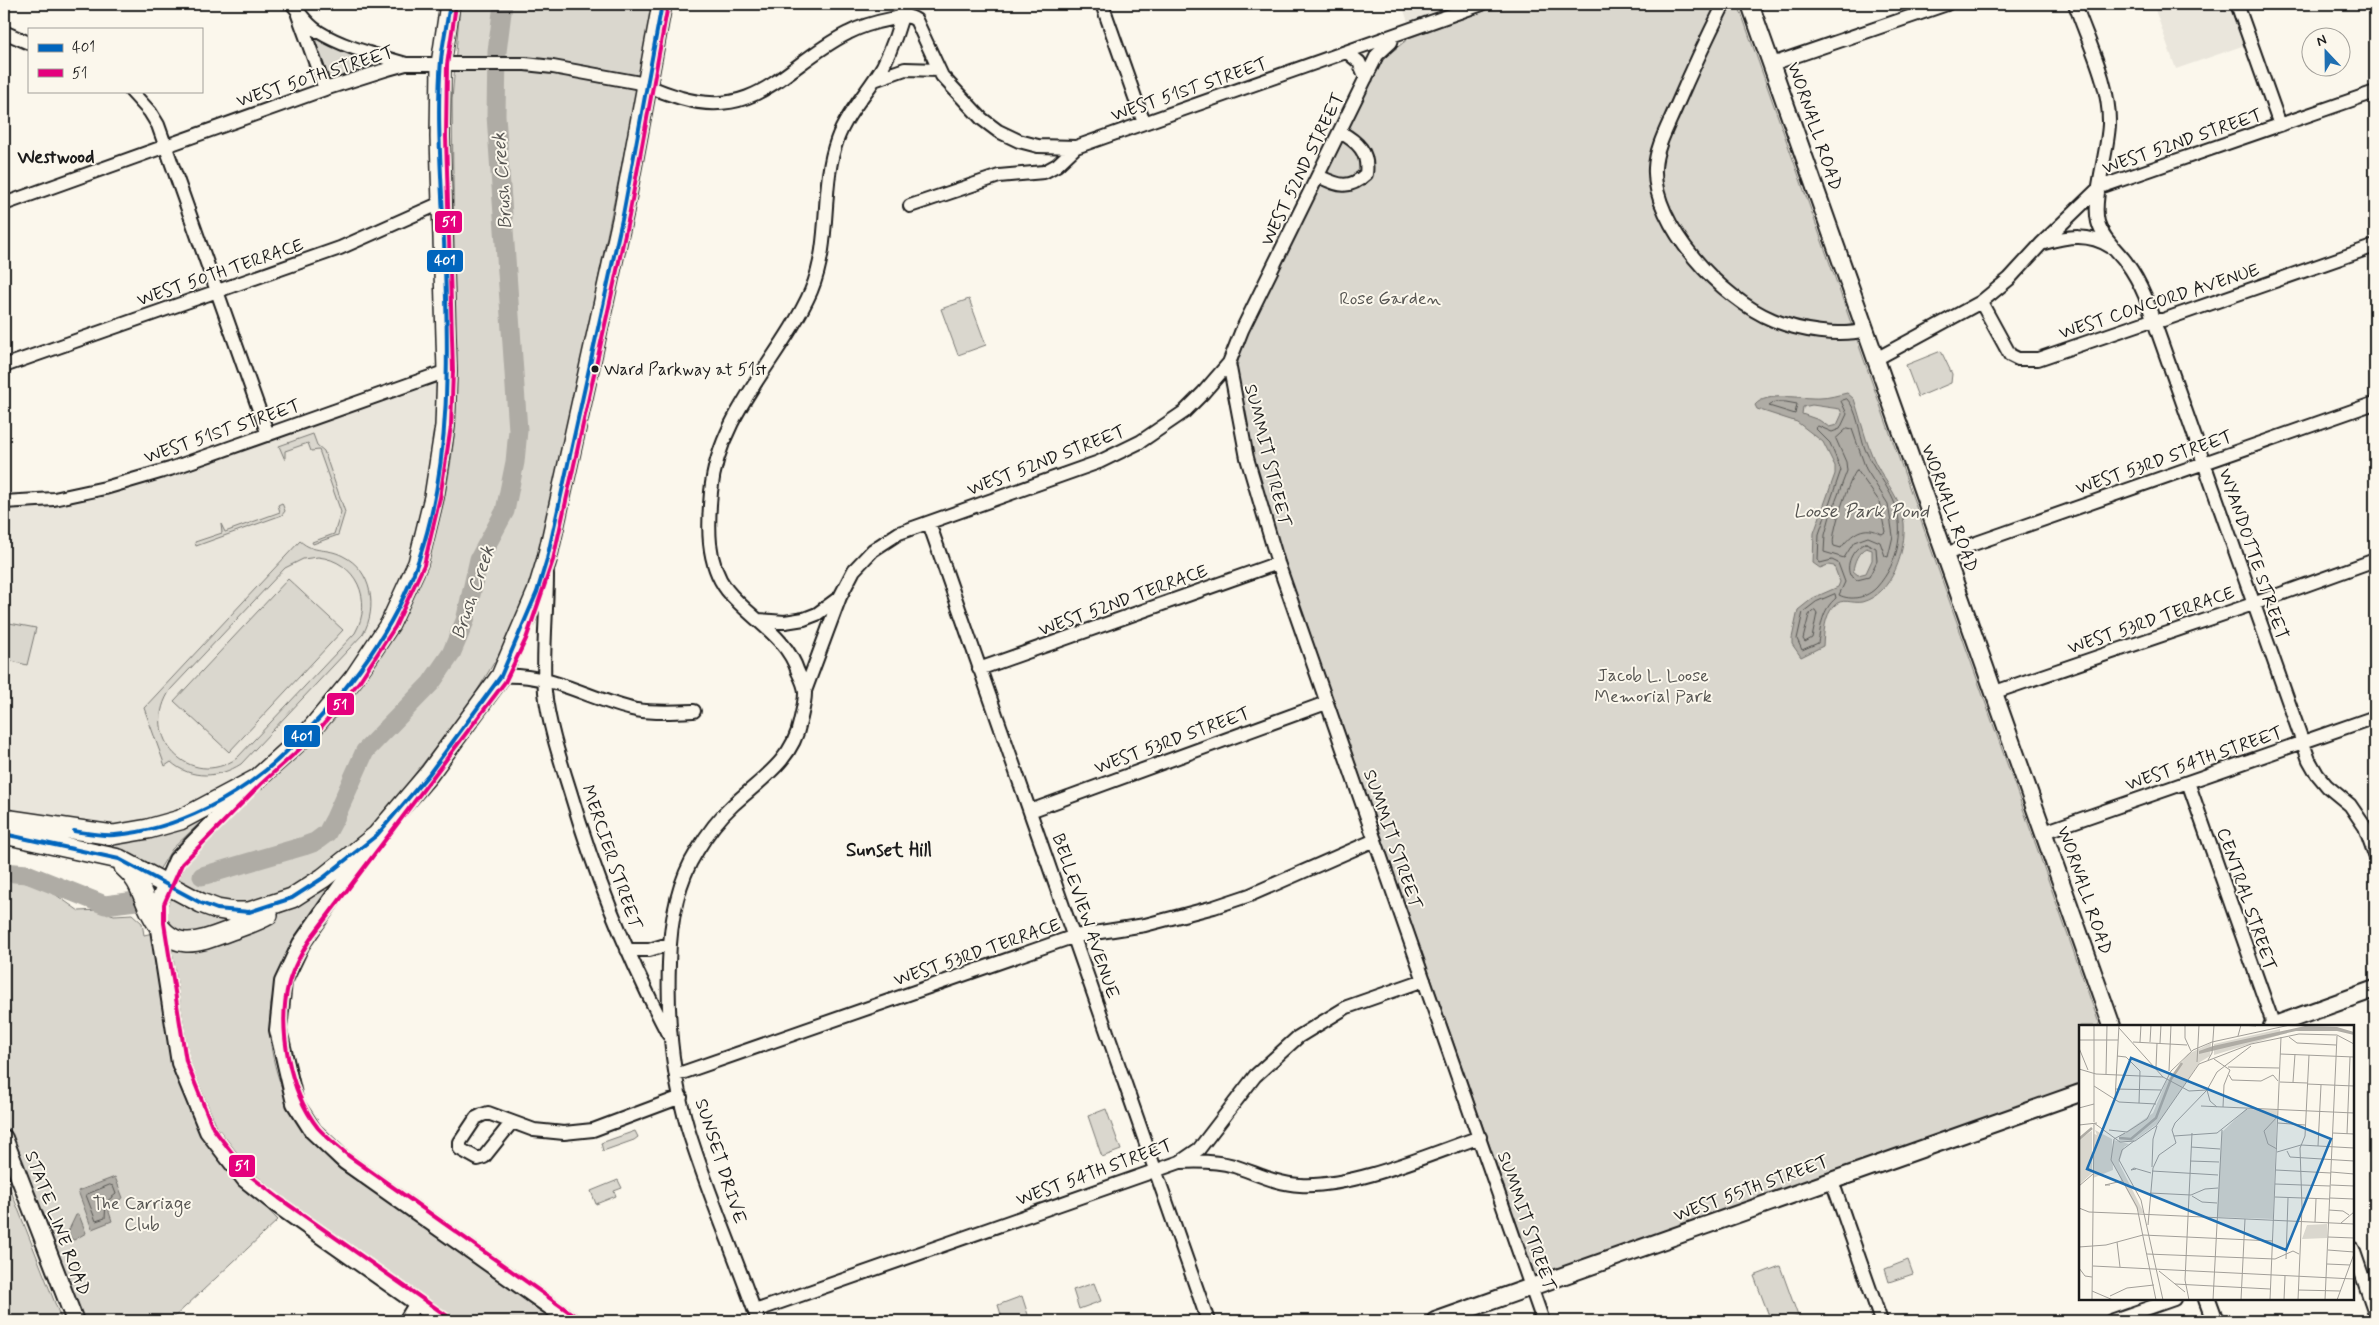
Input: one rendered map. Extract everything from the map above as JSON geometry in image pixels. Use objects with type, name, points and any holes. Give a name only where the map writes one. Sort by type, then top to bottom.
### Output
[{"type":"highway","points":[[35,840],[55,851],[107,860],[124,868],[141,887],[151,913],[158,923],[176,941],[194,944],[262,918],[323,878],[377,835],[429,774],[501,676],[537,592],[548,559],[598,334],[662,4]]},
{"type":"highway","points":[[4,819],[113,835],[148,829],[180,820],[257,779],[309,732],[354,678],[390,624],[418,563],[434,497],[445,426],[447,371],[440,137],[441,64],[449,6]]},
{"type":"highway","points":[[4,834],[119,859],[201,903],[235,912],[261,909],[292,898]]},
{"type":"main road","name":"WORNALL ROAD","points":[[1750,4],[2112,1025]]},
{"type":"main road","points":[[257,779],[177,860],[158,903],[158,923],[180,1063],[208,1131],[245,1179],[275,1203],[443,1321]]},
{"type":"main road","points":[[377,835],[312,925],[283,982],[278,1030],[295,1103],[313,1131],[345,1160],[571,1321]]},
{"type":"main road","points":[[2276,1025],[2375,990]]},
{"type":"main road","name":"WEST 55TH STREET","points":[[1435,1321],[2079,1093]]},
{"type":"main road","name":"STATE LINE ROAD","points":[[4,1138],[75,1321]]},
{"type":"main road","points":[[2208,1300],[2216,1321]]},
{"type":"street","name":"SUNSET DRIVE","points":[[805,692],[796,665],[788,649],[727,590],[718,574],[709,540],[708,520],[711,485],[726,436],[743,399],[800,312],[812,288],[823,250],[832,160],[837,140],[850,114],[873,80],[893,43],[905,4]]},
{"type":"street","points":[[1102,4],[1144,123]]},
{"type":"street","name":"WEST 51ST STREET","points":[[910,206],[999,176],[1044,172],[1057,165],[1076,147],[1482,4]]},
{"type":"street","points":[[1724,4],[1678,103],[1656,159],[1655,173],[1658,188],[1669,221],[1688,253],[1755,311],[1773,320],[1815,330],[1846,334],[1866,330]]},
{"type":"street","points":[[1772,64],[1947,4]]},
{"type":"street","name":"WYANDOTTE STREET","points":[[2075,4],[2107,98],[2109,122],[2100,188],[2096,202],[2098,224],[2101,231],[2139,282],[2302,743],[2317,774],[2350,804],[2365,827],[2375,855]]},
{"type":"street","points":[[2237,4],[2280,125]]},
{"type":"street","points":[[294,5],[305,20],[318,32],[351,47],[406,64]]},
{"type":"street","points":[[294,5],[325,89]]},
{"type":"street","points":[[902,17],[910,16],[916,20],[942,76],[982,119],[998,131],[1019,141],[1038,146],[1076,147]]},
{"type":"street","name":"WEST 50TH STREET","points":[[4,204],[325,89],[406,64],[525,64],[576,70],[646,84],[654,90],[710,104],[742,100],[756,95],[847,34],[873,23],[902,17]]},
{"type":"street","points":[[4,32],[28,43]]},
{"type":"street","name":"WEST 52ND STREET","points":[[758,620],[785,622],[804,619],[817,614],[840,597],[854,570],[873,550],[899,533],[1099,462],[1132,447],[1184,412],[1228,362],[1377,55],[1391,42],[1393,36]]},
{"type":"street","points":[[1347,52],[1359,62],[1366,78]]},
{"type":"street","points":[[873,80],[905,68],[939,70]]},
{"type":"street","points":[[132,92],[150,112],[165,146],[268,435]]},
{"type":"street","name":"WEST 52ND STREET","points":[[1876,359],[1981,302],[2009,279],[2042,243],[2100,188],[2375,92]]},
{"type":"street","points":[[1318,176],[1337,184],[1346,185],[1357,183],[1366,174],[1367,163],[1364,152],[1357,141],[1340,132]]},
{"type":"street","name":"WEST 50TH TERRACE","points":[[4,366],[366,238],[443,202]]},
{"type":"street","name":"WYANDOTTE STREET","points":[[2042,243],[2065,236],[2079,236],[2101,241],[2118,252]]},
{"type":"street","name":"WEST CONCORD AVENUE","points":[[1981,302],[2010,355],[2028,360],[2038,359],[2152,320],[2164,320],[2375,246]]},
{"type":"street","name":"SUMMIT STREET","points":[[1228,362],[1247,458],[1278,563],[1480,1138],[1542,1321]]},
{"type":"street","name":"WEST 51ST STREET","points":[[4,502],[54,499],[105,488],[170,469],[447,371]]},
{"type":"street","name":"WEST 53RD STREET","points":[[1945,554],[2375,403]]},
{"type":"street","name":"BELLEVIEW AVENUE","points":[[929,523],[979,669],[1075,936],[1208,1321]]},
{"type":"street","name":"MERCIER STREET","points":[[548,559],[546,692],[556,744],[583,834],[627,950],[670,1037]]},
{"type":"street","name":"WEST 53RD TERRACE","points":[[1994,692],[2253,604],[2375,560]]},
{"type":"street","name":"WEST 52ND TERRACE","points":[[979,669],[1278,563]]},
{"type":"street","name":"SUNSET DRIVE","points":[[756,1316],[688,1129],[670,1037],[668,995],[670,944],[674,910],[683,878],[695,854],[726,813],[771,773],[787,754],[799,728],[805,692],[840,597]]},
{"type":"street","points":[[501,676],[520,675],[546,680],[635,710],[664,713],[694,711]]},
{"type":"street","name":"WEST 53RD STREET","points":[[1030,811],[1326,703]]},
{"type":"street","name":"WEST 54TH STREET","points":[[2044,832],[2375,717]]},
{"type":"street","name":"CENTRAL STREET","points":[[2188,782],[2273,1025]]},
{"type":"street","name":"WEST 53RD TERRACE","points":[[676,1075],[1075,936],[1145,925],[1214,907],[1250,895],[1375,840]]},
{"type":"street","points":[[627,950],[650,950],[670,944]]},
{"type":"street","name":"WEST 54TH STREET","points":[[756,1316],[1180,1162],[1199,1149],[1255,1076],[1298,1037],[1348,1007],[1424,980]]},
{"type":"street","points":[[512,1122],[534,1130],[564,1133],[593,1130],[681,1097]]},
{"type":"street","points":[[1180,1162],[1206,1161],[1232,1166],[1277,1182],[1318,1186],[1354,1180],[1480,1138]]},
{"type":"street","points":[[1832,1181],[1881,1321]]},
{"type":"street","points":[[2354,1253],[2375,1313]]},
{"type":"street","points":[[2111,1321],[2171,1300]]},
{"type":"street","points":[[406,1321],[416,1303]]},
{"type":"shaded area","points":[[1402,4],[1468,4],[1409,25]]},
{"type":"shaded area","points":[[2153,4],[2231,4],[2245,45],[2176,69]]},
{"type":"shaded area","points":[[439,379],[434,497],[390,624],[309,732],[219,799],[113,835],[4,819],[4,502],[125,482]]},
{"type":"green space","points":[[460,4],[652,4],[641,70],[542,554],[529,591],[506,643],[469,704],[366,837],[304,886],[241,907],[200,897],[176,879],[203,843],[304,751],[338,715],[367,677],[392,637],[413,594],[430,549],[443,503],[452,456],[456,407],[452,100]]},
{"type":"green space","name":"Jacob L. Loose Memorial Park","points":[[1504,4],[1738,4],[2100,1025],[2079,1025],[2079,1087],[1536,1278],[1285,562],[1252,454],[1236,372],[1242,344],[1383,59],[1409,38]]},
{"type":"green space","points":[[319,38],[378,61],[379,64],[329,82],[315,45],[316,40]]},
{"type":"green space","points":[[969,299],[986,345],[958,355],[941,309]]},
{"type":"green space","points":[[1941,351],[1952,374],[1951,383],[1918,397],[1906,365]]},
{"type":"green space","points":[[313,434],[317,445],[324,451],[345,512],[338,535],[313,544],[312,542],[334,534],[341,512],[319,450],[311,451],[308,443],[285,451],[285,460],[279,446]]},
{"type":"green space","points":[[282,503],[285,511],[282,515],[196,546],[195,542],[222,533],[221,524],[225,532],[280,512],[278,505]]},
{"type":"green space","points":[[300,541],[311,548],[337,553],[353,562],[360,570],[370,590],[371,602],[368,624],[363,634],[241,764],[224,772],[205,775],[187,772],[171,762],[165,766],[144,708]],"holes":[[[318,557],[331,560],[351,574],[358,584],[362,596],[363,608],[355,633],[237,758],[219,766],[202,768],[187,763],[174,754],[165,740],[161,724],[162,707],[171,689],[285,568],[303,559]]]},
{"type":"green space","points":[[288,579],[343,630],[229,752],[174,701]]},
{"type":"green space","points":[[4,622],[36,628],[27,665],[4,659]]},
{"type":"green space","points":[[203,818],[172,849],[159,870],[118,848],[85,842],[85,839]]},
{"type":"green space","name":"The Carriage Club","points":[[4,881],[23,882],[49,890],[79,911],[99,910],[114,915],[132,914],[142,923],[144,935],[153,933],[169,1034],[231,1171],[278,1220],[170,1321],[81,1321],[4,1123]]},
{"type":"green space","points":[[325,890],[328,895],[303,927],[290,948],[277,978],[271,1007],[270,1037],[275,1066],[285,1094],[299,1121],[338,1168],[562,1321],[456,1321],[295,1212],[265,1189],[239,1163],[216,1130],[188,1065],[169,943],[271,918]]},
{"type":"green space","points":[[170,897],[203,915],[233,921],[189,941],[167,924],[165,915],[167,899]]},
{"type":"green space","points":[[1106,1109],[1121,1150],[1102,1157],[1088,1116]]},
{"type":"green space","points":[[635,1131],[638,1137],[634,1140],[603,1151],[601,1143]]},
{"type":"green space","points":[[4,1173],[62,1321],[4,1321]]},
{"type":"green space","points":[[618,1180],[622,1188],[614,1191],[616,1196],[596,1204],[591,1191]]},
{"type":"green space","points":[[1908,1260],[1913,1274],[1889,1282],[1885,1269]]},
{"type":"green space","points":[[1780,1266],[1798,1316],[1785,1321],[1771,1321],[1754,1276]]},
{"type":"green space","points":[[1094,1283],[1101,1301],[1079,1309],[1073,1290]]},
{"type":"green space","points":[[1022,1296],[1030,1321],[1003,1321],[998,1305]]},
{"type":"water","name":"Loose Park Pond","points":[[1847,393],[1854,399],[1872,456],[1900,506],[1904,523],[1903,546],[1895,570],[1882,590],[1862,602],[1844,601],[1837,603],[1826,620],[1823,646],[1801,657],[1792,644],[1798,610],[1813,598],[1838,587],[1840,582],[1834,566],[1828,565],[1820,568],[1813,563],[1814,533],[1835,474],[1835,466],[1823,442],[1797,422],[1757,409],[1755,405],[1768,398],[1823,398]],"holes":[[[1812,405],[1840,409],[1842,414],[1837,425],[1829,427],[1819,420],[1802,414],[1803,407]],[[1866,548],[1872,550],[1872,560],[1866,573],[1858,575],[1853,571],[1854,564]]]},
{"type":"water","points":[[115,1177],[123,1198],[111,1204],[109,1212],[112,1221],[92,1229],[78,1191]]},
{"type":"water","points":[[76,1215],[79,1215],[86,1233],[74,1240],[66,1236]]},
{"type":"waterway","name":"Brush Creek","points":[[202,876],[304,846],[315,842],[327,833],[365,751],[431,683],[451,654],[465,621],[479,559],[505,511],[515,462],[518,430],[496,115],[497,52],[503,4]]},
{"type":"waterway","name":"Brush Creek","points":[[4,872],[27,874],[105,905],[136,901]]},
{"type":"transit line","name":"401","points":[[74,831],[99,835],[115,835],[162,826],[207,808],[249,783],[285,753],[346,688],[380,640],[408,587],[419,559],[430,521],[438,482],[446,402],[447,321],[439,105],[441,60],[450,4]]},
{"type":"transit line","name":"401","points":[[4,834],[119,859],[201,903],[217,909],[249,912],[292,898],[323,878],[377,835],[429,774],[501,676],[537,592],[547,559],[623,215],[662,4]]},
{"type":"transit line","name":"51","points":[[447,1316],[249,1175],[213,1128],[186,1061],[164,923],[164,904],[182,864],[261,784],[313,737],[359,682],[395,627],[424,565],[440,498],[451,426],[453,371],[446,137],[447,65],[456,5]]},
{"type":"transit line","name":"51","points":[[575,1316],[349,1156],[318,1128],[308,1113],[293,1077],[288,1058],[284,1019],[289,982],[302,952],[505,682],[526,639],[553,560],[629,216],[668,5]]},
{"type":"place","name":"Ward Parkway at 51st","points":[[595,369]]},
{"type":"district","name":"Westwood","points":[[56,156]]},
{"type":"district","name":"Sunset Hill","points":[[889,849]]},
{"type":"park label","name":"Rose Garden","points":[[1390,298]]}]
